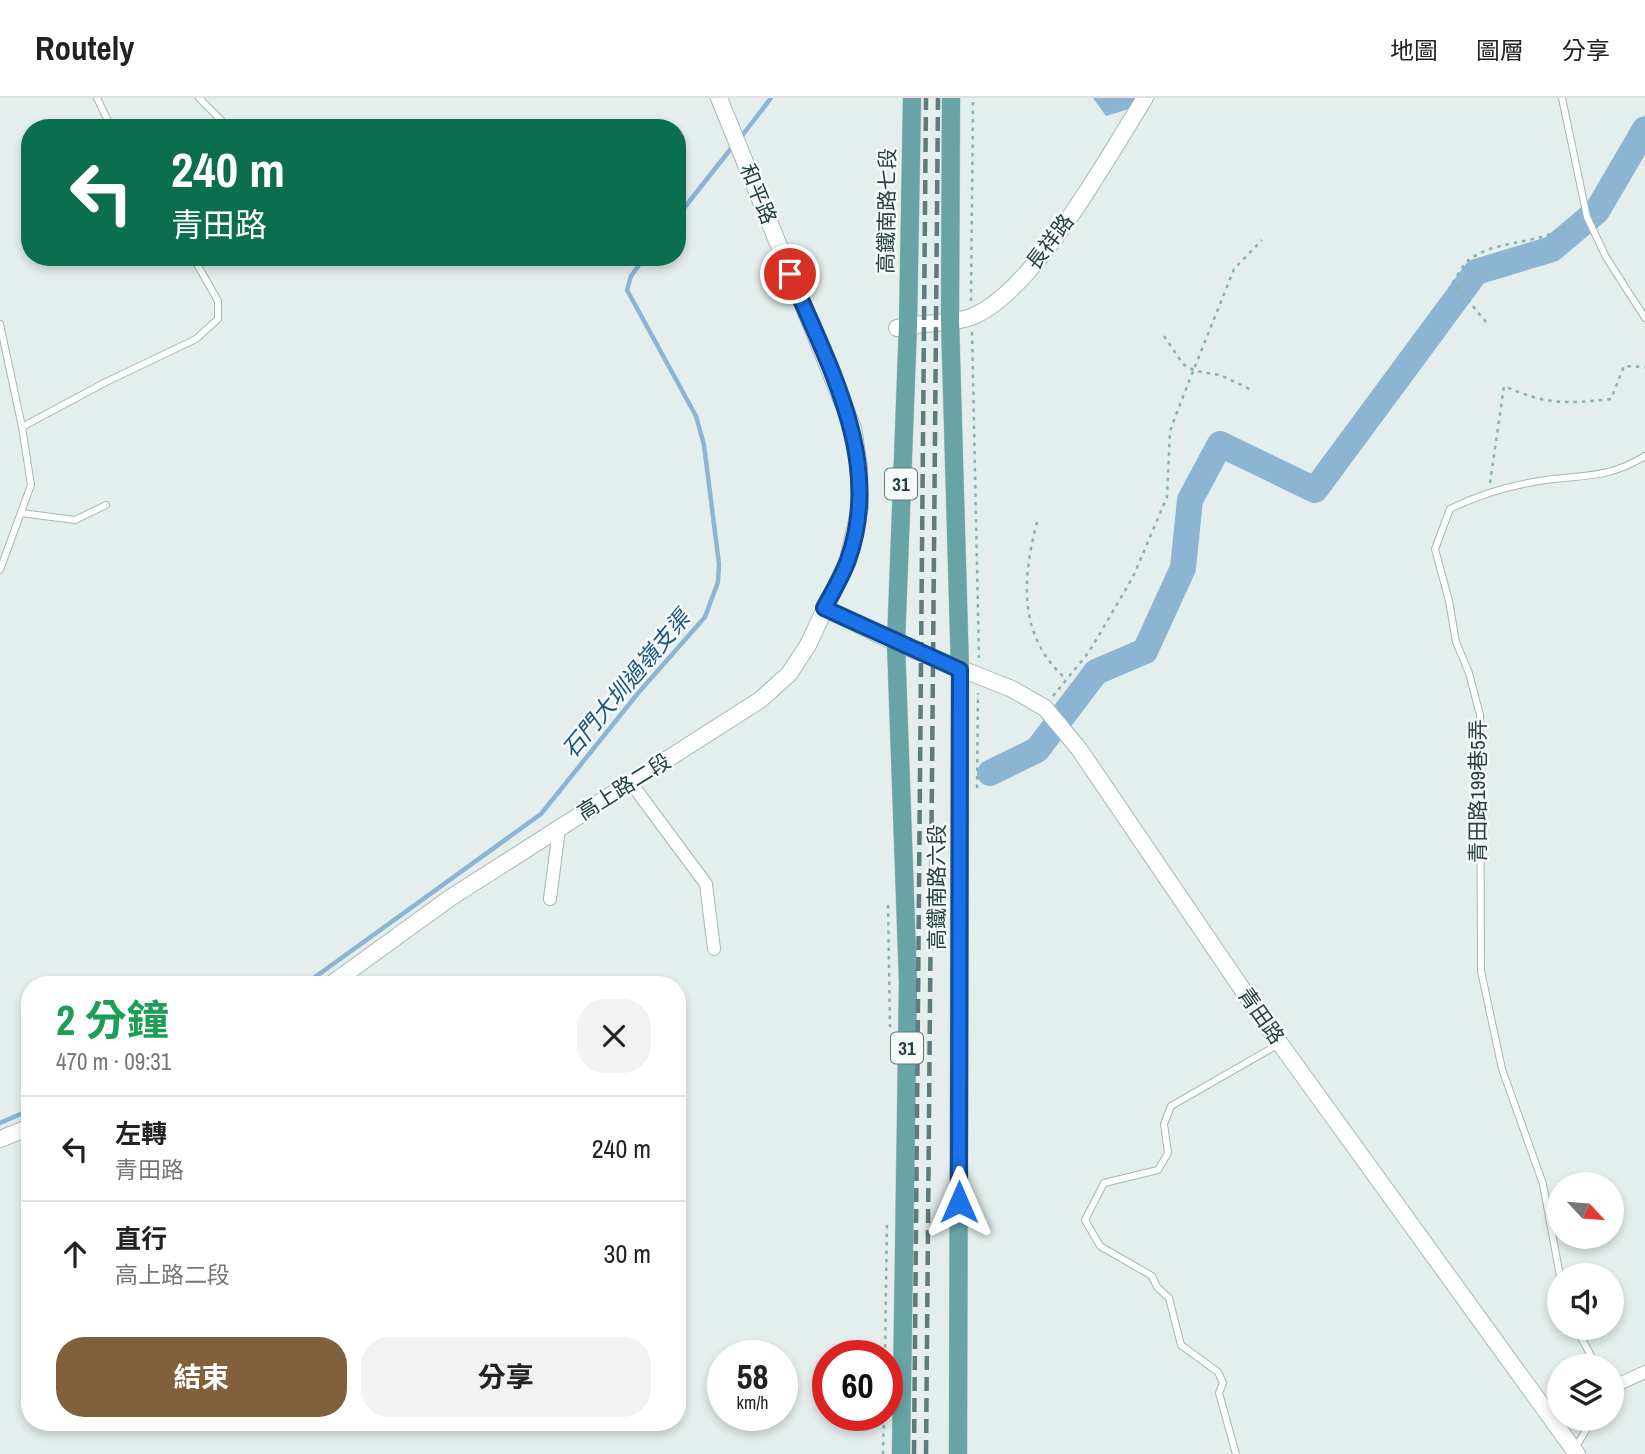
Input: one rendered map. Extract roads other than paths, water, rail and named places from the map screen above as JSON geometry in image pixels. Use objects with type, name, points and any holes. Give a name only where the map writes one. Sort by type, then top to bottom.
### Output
[{"type":"main road","name":"高鐵南路七段","points":[[903,327],[912,98]]},
{"type":"main road","points":[[950,320],[951,98]]},
{"type":"main road","name":"高鐵南路六段","points":[[950,320],[960,670],[958,1454]]},
{"type":"main road","name":"高鐵南路六段","points":[[901,1454],[908,935],[896,643],[903,327]]},
{"type":"street","name":"和平路","points":[[719,98],[853,428],[859,466],[860,507],[848,560],[824,608]]},
{"type":"street","name":"長祥路","points":[[903,327],[971,317],[1007,295],[1036,262],[1073,212],[1145,98]]},
{"type":"street","points":[[824,608],[896,643]]},
{"type":"street","name":"高上路二段","points":[[342,976],[450,898],[760,700],[789,674],[808,645],[824,608]]},
{"type":"street","name":"青田路","points":[[896,643],[1012,689],[1049,714],[1066,734],[1279,1044],[1574,1453]]},
{"type":"street","points":[[631,783],[706,884],[714,949]]},
{"type":"street","points":[[550,899],[559,829]]},
{"type":"street","points":[[0,1139],[21,1131]]},
{"type":"street","points":[[1624,1382],[1645,1372]]},
{"type":"lane","points":[[97,98],[107,119]]},
{"type":"lane","points":[[199,98],[220,119]]},
{"type":"lane","points":[[1562,98],[1586,213],[1611,267],[1645,318]]},
{"type":"lane","points":[[22,427],[106,382],[196,339],[218,319],[218,301],[198,266]]},
{"type":"lane","points":[[0,325],[22,427],[30,485],[0,570]]},
{"type":"lane","name":"青田路199巷5弄","points":[[1558,1263],[1543,1184],[1502,1069],[1481,971],[1480,715],[1469,673],[1456,642],[1449,601],[1435,549],[1450,509],[1489,493],[1540,481],[1621,471],[1645,456]]},
{"type":"lane","points":[[20,513],[75,520],[106,505]]},
{"type":"lane","points":[[1236,1454],[1219,1393],[1223,1383],[1218,1372],[1181,1345],[1169,1298],[1157,1287],[1152,1276],[1100,1246],[1086,1220],[1104,1183],[1158,1170],[1168,1153],[1164,1124],[1171,1106],[1279,1044]]},
{"type":"lane","points":[[1574,1453],[1586,1431]]},
{"type":"water","points":[[1093,98],[1136,98],[1129,109],[1106,116]]},
{"type":"waterway","name":"石門大圳過嶺支渠","points":[[741,137],[771,98]]},
{"type":"waterway","points":[[990,773],[1037,750],[1096,672],[1145,651],[1183,568],[1190,500],[1220,444],[1315,490],[1476,272],[1552,249],[1597,211],[1645,129]]},
{"type":"waterway","name":"石門大圳過嶺支渠","points":[[686,206],[733,146]]},
{"type":"waterway","name":"石門大圳過嶺支渠","points":[[316,976],[541,814],[639,692],[705,617],[718,582],[719,564],[704,445],[696,416],[627,290],[631,276],[638,266]]},
{"type":"waterway","name":"石門大圳過嶺支渠","points":[[0,1123],[21,1114]]},
{"type":"railway","points":[[914,1454],[926,98]]},
{"type":"railway","points":[[926,1454],[938,98]]}]
